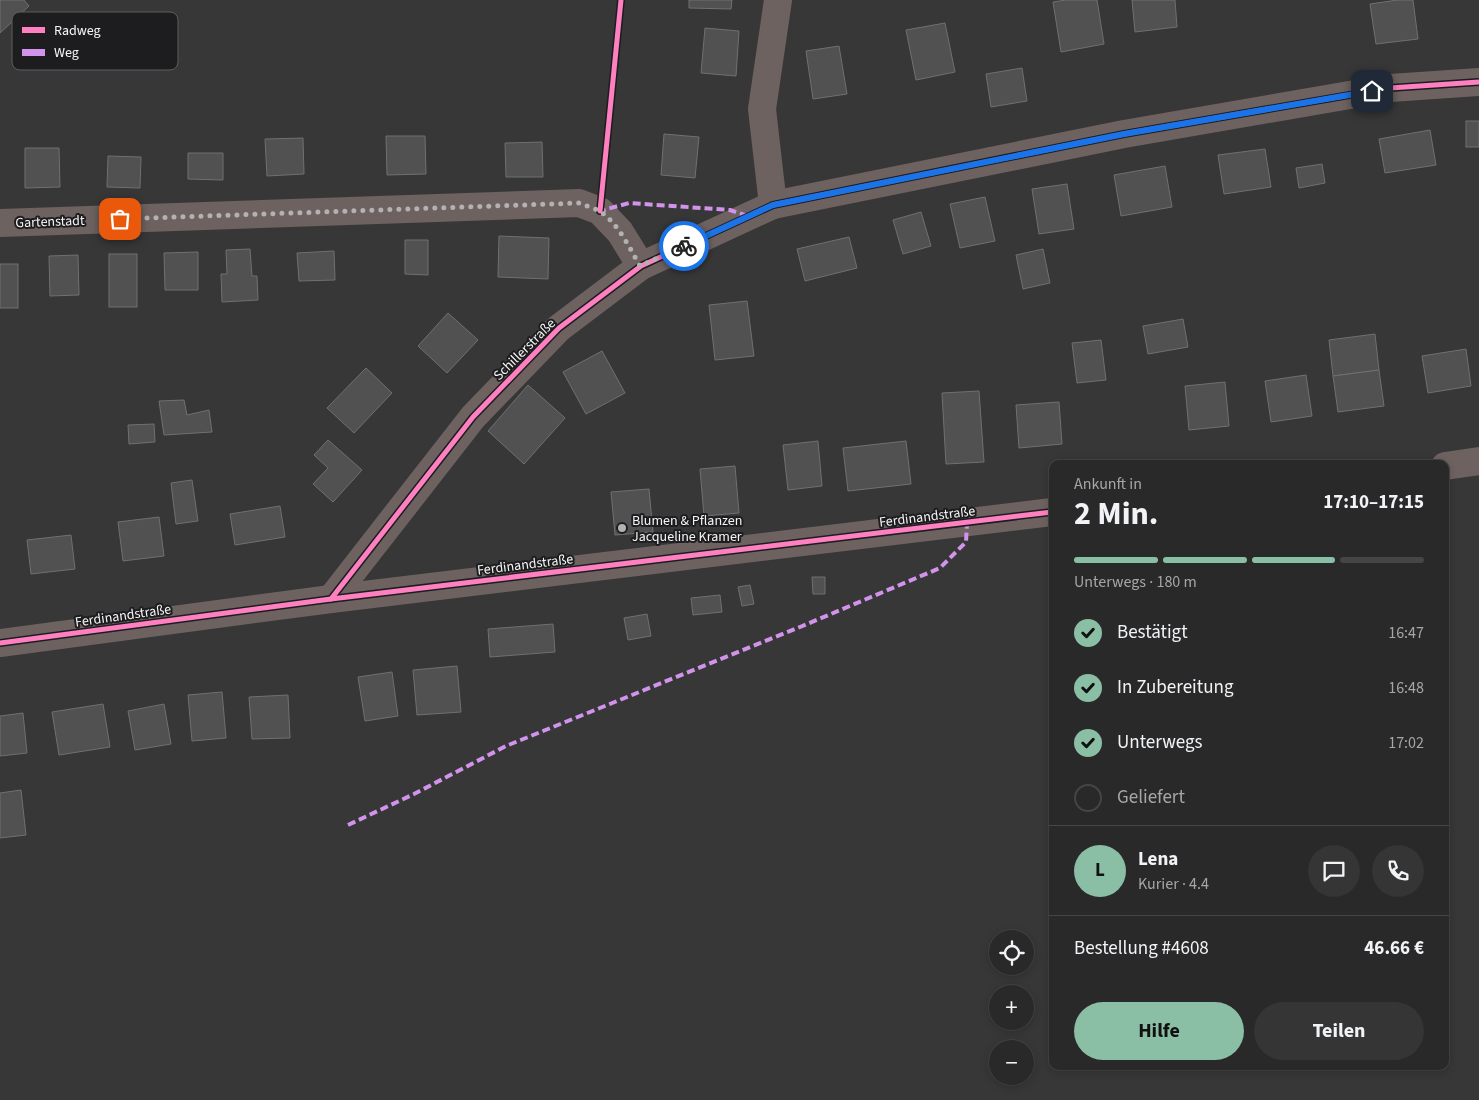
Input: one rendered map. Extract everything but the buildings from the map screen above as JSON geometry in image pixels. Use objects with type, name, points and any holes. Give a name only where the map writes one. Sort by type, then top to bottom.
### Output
[{"type":"street","points":[[773,205],[762,109],[778,0]]},
{"type":"street","name":"Schillerstraße","points":[[331,599],[473,417],[558,328],[640,266],[773,205],[1134,132],[1390,88],[1479,82]]},
{"type":"street","name":"Gartenstadt","points":[[0,223],[579,203],[600,211],[620,232],[640,266]]},
{"type":"street","points":[[1449,466],[1479,462]]},
{"type":"street","name":"Ferdinandstraße","points":[[0,643],[331,599],[1049,512]]},
{"type":"marked path","points":[[601,209],[600,211],[629,203],[730,210],[748,216]]},
{"type":"marked path","points":[[348,825],[414,794],[506,746],[940,568],[966,542],[967,523]]},
{"type":"cycle path","points":[[600,211],[621,0]]},
{"type":"cycle path","points":[[331,599],[473,417],[559,328],[641,266],[773,205],[1124,134],[1390,88],[1479,82]]},
{"type":"cycle path","points":[[0,643],[331,599],[1049,512]]},
{"type":"way so far","points":[[120,219],[579,203],[600,211],[620,232],[640,266],[684,246]]},
{"type":"place","name":"Blumen & Pflanzen Jacqueline Kramer","points":[[622,528]]},
{"type":"route","points":[[684,246],[773,205],[1124,134],[1372,91]]}]
